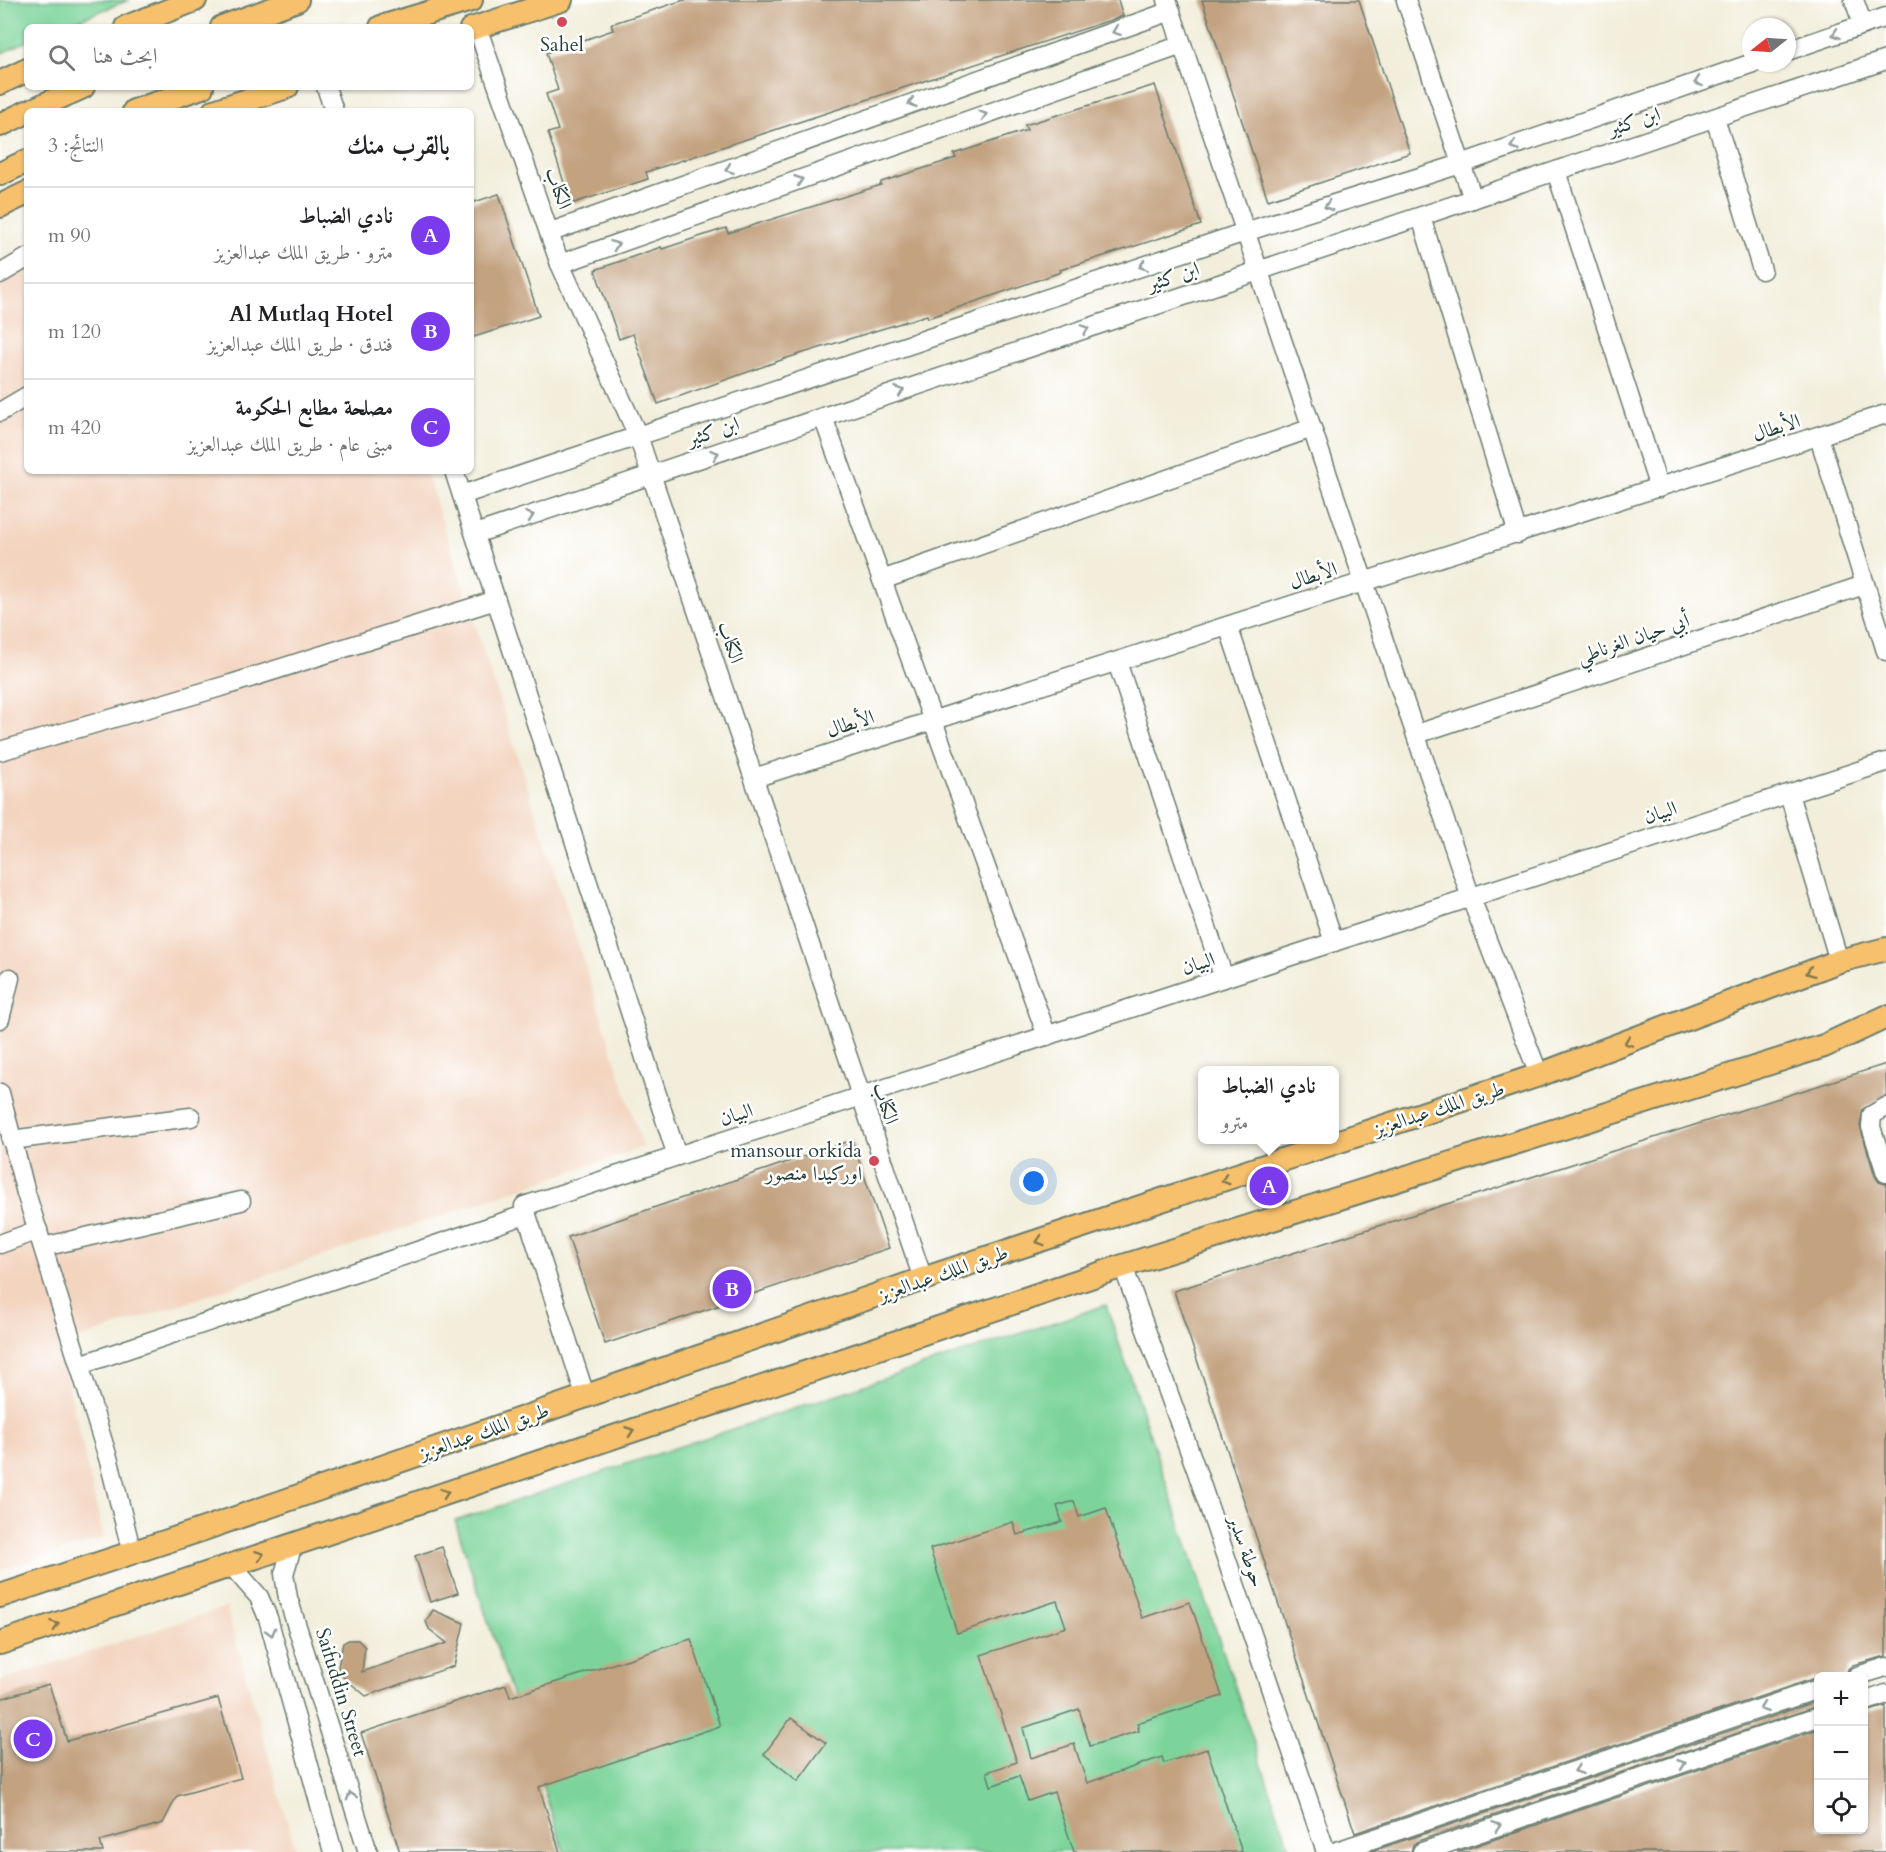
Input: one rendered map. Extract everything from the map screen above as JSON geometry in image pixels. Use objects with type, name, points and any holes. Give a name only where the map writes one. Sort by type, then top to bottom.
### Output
[{"type":"main road","points":[[134,24],[195,0]]},
{"type":"main road","points":[[230,24],[297,0]]},
{"type":"main road","points":[[391,24],[471,0]]},
{"type":"main road","points":[[474,28],[561,0]]},
{"type":"main road","points":[[0,83],[24,71]]},
{"type":"main road","points":[[38,108],[77,90]]},
{"type":"main road","points":[[142,108],[194,90]]},
{"type":"main road","points":[[223,108],[278,90]]},
{"type":"main road","points":[[0,125],[24,114]]},
{"type":"main road","points":[[0,174],[24,162]]},
{"type":"main road","points":[[0,206],[24,194]]},
{"type":"main road","name":"طريق الملك عبدالعزيز","points":[[1339,1142],[1539,1075],[1839,961],[1886,947]]},
{"type":"main road","points":[[1824,1046],[1886,1017]]},
{"type":"main road","points":[[0,1643],[1122,1266],[1824,1046],[1886,1034]]},
{"type":"main road","name":"طريق الملك عبدالعزيز","points":[[0,1596],[132,1553],[923,1280],[1332,1144]]},
{"type":"street","points":[[1406,0],[1473,199]]},
{"type":"street","points":[[1854,0],[1863,25]]},
{"type":"street","points":[[551,232],[1169,6],[1366,582],[1471,898],[1539,1075]]},
{"type":"street","points":[[1796,48],[1886,17]]},
{"type":"street","name":"الكتاب","points":[[474,28],[551,232],[560,264],[638,436],[923,1280]]},
{"type":"street","points":[[560,264],[1182,45]]},
{"type":"street","name":"ابن كثير","points":[[475,534],[1886,60]]},
{"type":"street","name":"ابن كثير","points":[[462,495],[1245,232],[1461,164],[1742,67]]},
{"type":"street","points":[[327,90],[333,108]]},
{"type":"street","points":[[1714,118],[1762,270]]},
{"type":"street","points":[[1556,171],[1659,488]]},
{"type":"street","points":[[1421,216],[1518,534]]},
{"type":"street","points":[[0,274],[24,260]]},
{"type":"street","points":[[0,412],[24,398]]},
{"type":"street","name":"الأبطال","points":[[754,778],[1886,414]]},
{"type":"street","points":[[823,417],[1047,1036]]},
{"type":"street","points":[[882,580],[1312,428]]},
{"type":"street","points":[[1819,437],[1886,651]]},
{"type":"street","points":[[455,474],[677,1156]]},
{"type":"street","name":"أبي حيان الغرناطي","points":[[1417,734],[1864,585]]},
{"type":"street","points":[[0,751],[231,684],[496,600]]},
{"type":"street","points":[[1228,626],[1334,942]]},
{"type":"street","points":[[1117,662],[1224,978]]},
{"type":"street","name":"البيان","points":[[80,1365],[677,1156],[1886,762]]},
{"type":"street","points":[[1789,794],[1839,961]]},
{"type":"street","points":[[0,1019],[10,978]]},
{"type":"street","points":[[0,1093],[11,1140],[80,1365],[132,1553]]},
{"type":"street","points":[[1886,1107],[1872,1115],[1871,1126],[1886,1173]]},
{"type":"street","points":[[11,1140],[191,1117]]},
{"type":"street","points":[[0,1245],[241,1201]]},
{"type":"street","points":[[525,1210],[585,1395]]},
{"type":"street","name":"حوطة سدير","points":[[1122,1266],[1201,1484],[1326,1852]]},
{"type":"street","name":"Saifuddin Street","points":[[293,1544],[284,1574],[288,1598],[368,1852]]},
{"type":"street","points":[[231,1565],[259,1597],[267,1618],[333,1852]]},
{"type":"street","points":[[1868,1673],[1886,1667]]},
{"type":"street","points":[[1334,1852],[1814,1690]]},
{"type":"street","points":[[1868,1700],[1886,1694]]},
{"type":"street","points":[[1422,1852],[1814,1718]]},
{"type":"shaded area","points":[[24,248],[24,474],[427,474],[643,1147],[59,1346],[104,1538],[0,1570],[0,260]]},
{"type":"shaded area","points":[[226,1607],[296,1852],[0,1852],[0,1681]]},
{"type":"green space","points":[[0,0],[129,0],[68,24],[24,24],[24,42],[0,54]]},
{"type":"green space","points":[[1106,1305],[1291,1852],[564,1852],[455,1521]]},
{"type":"building","points":[[684,0],[1118,0],[1123,16],[646,172],[648,179],[571,204],[548,133],[558,130],[546,94],[558,90],[546,53],[613,30],[611,24]]},
{"type":"building","points":[[1202,0],[1359,0],[1410,153],[1268,200]]},
{"type":"building","points":[[1155,85],[1201,225],[1060,270],[1061,272],[928,318],[927,315],[787,358],[658,404],[633,334],[619,339],[595,270],[661,247],[662,249],[726,228],[728,233],[881,185],[881,182],[956,158],[954,154],[1027,130],[1025,125]]},
{"type":"building","points":[[499,194],[539,316],[474,337],[474,202]]},
{"type":"building","points":[[1886,1064],[1886,1096],[1863,1109],[1860,1126],[1875,1176],[1879,1182],[1886,1184],[1886,1656],[1853,1665],[1847,1672],[1814,1672],[1814,1678],[1355,1833],[1174,1291]]},
{"type":"building","points":[[852,1140],[889,1248],[605,1344],[568,1237]]},
{"type":"building","points":[[1074,1501],[1079,1517],[1106,1508],[1142,1618],[1190,1602],[1222,1696],[1137,1723],[1139,1731],[1090,1746],[1079,1709],[1023,1728],[1031,1758],[1074,1744],[1087,1783],[1162,1757],[1164,1763],[1207,1749],[1242,1852],[1074,1852],[1054,1792],[1028,1801],[1019,1776],[991,1786],[987,1772],[1017,1762],[981,1655],[1066,1627],[1057,1601],[957,1633],[930,1549],[1013,1522],[1017,1535],[1062,1522],[1057,1506]]},
{"type":"building","points":[[442,1547],[458,1593],[430,1602],[415,1556]]},
{"type":"building","points":[[433,1610],[464,1623],[454,1666],[366,1696],[337,1672],[343,1643],[349,1640],[358,1640],[365,1647],[362,1672],[447,1643],[429,1629],[426,1621]]},
{"type":"building","points":[[691,1639],[720,1726],[539,1787],[560,1852],[400,1852],[361,1733],[506,1685],[510,1697]]},
{"type":"building","points":[[49,1684],[67,1741],[218,1698],[241,1778],[177,1796],[163,1823],[100,1841],[103,1852],[0,1852],[0,1699]]},
{"type":"building","points":[[1814,1702],[1814,1707],[1418,1841],[1413,1845],[1411,1852],[1369,1852]]},
{"type":"building","points":[[1886,1706],[1886,1852],[1457,1852],[1814,1730],[1814,1834],[1868,1834],[1868,1711]]},
{"type":"building","points":[[791,1718],[826,1743],[798,1781],[764,1754]]},
{"type":"place","name":"Sahel","points":[[562,22]]},
{"type":"place","name":"mansour orkida اوركيدا منصور","points":[[874,1161]]},
{"type":"place","name":"نادي الضباط","points":[[1269,1186]]},
{"type":"place","name":"Al Mutlaq Hotel","points":[[732,1289]]},
{"type":"place","name":"مصلحة مطابع الحكومة","points":[[33,1739]]}]
